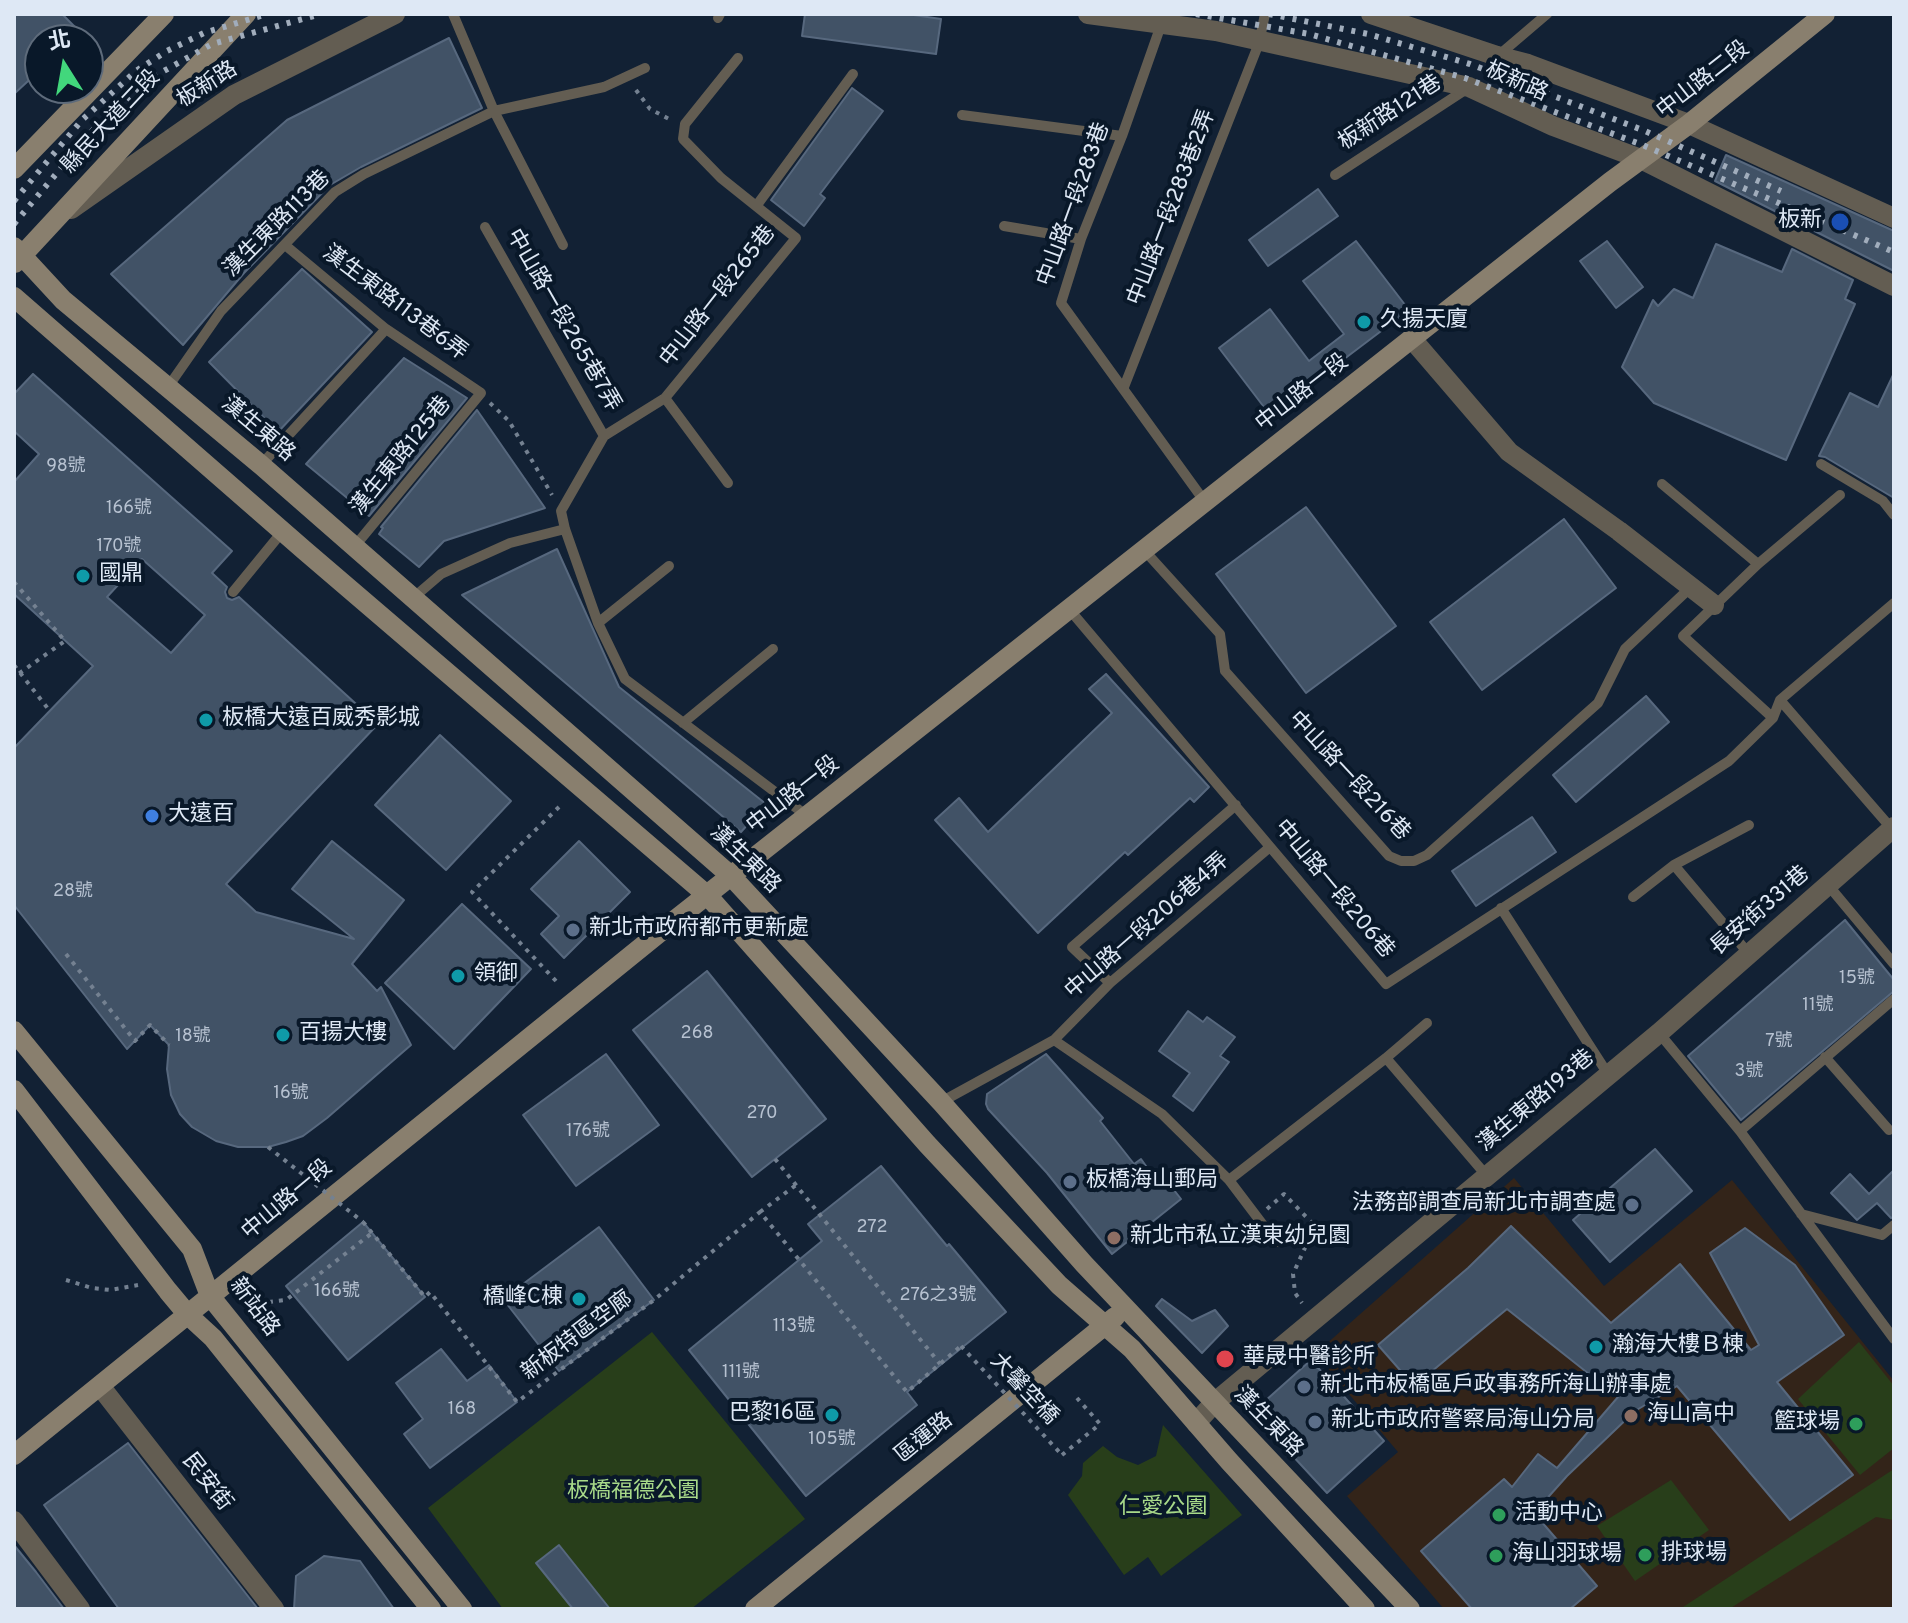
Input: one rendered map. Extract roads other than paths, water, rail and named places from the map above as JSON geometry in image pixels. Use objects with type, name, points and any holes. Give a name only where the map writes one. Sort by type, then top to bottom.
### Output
[{"type":"street","name":"縣民大道二段","points":[[14,169],[164,14]]},
{"type":"street","name":"縣民大道二段","points":[[17,255],[58,218],[246,14]]},
{"type":"street","name":"板新路","points":[[58,218],[234,95],[395,14]]},
{"type":"street","name":"板新路","points":[[1088,14],[1216,31],[1259,43],[1469,87],[1553,126],[1641,159],[1894,286]]},
{"type":"street","name":"中山路二段","points":[[1610,182],[1689,124],[1825,14]]},
{"type":"street","name":"板新路","points":[[1385,16],[1528,64],[1689,124],[1894,218]]},
{"type":"street","name":"中山路一段","points":[[14,1455],[731,876],[1610,182]]},
{"type":"street","name":"漢生東路","points":[[17,255],[63,300],[355,546],[731,876],[941,1102],[1084,1264],[1410,1609]]},
{"type":"street","points":[[14,297],[282,532],[708,896],[927,1144],[1059,1285],[1132,1349],[1365,1609]]},
{"type":"street","points":[[1412,339],[1509,452],[1619,531],[1714,605]]},
{"type":"street","name":"長安街331巷","points":[[1659,1033],[1893,828]]},
{"type":"street","name":"新站路","points":[[14,1031],[192,1249],[210,1296],[462,1609]]},
{"type":"street","name":"漢生東路193巷","points":[[1196,1423],[1214,1403],[1659,1033]]},
{"type":"street","points":[[14,1090],[188,1315],[213,1338],[431,1609]]},
{"type":"street","name":"區運路","points":[[755,1609],[1106,1326],[1125,1307]]},
{"type":"street","name":"民安街","points":[[100,1386],[274,1609]]},
{"type":"street","points":[[14,1521],[80,1609]]},
{"type":"lane","points":[[453,14],[494,111],[563,245]]},
{"type":"lane","name":"中山路一段283巷2弄","points":[[1124,387],[1259,43],[1265,14]]},
{"type":"lane","points":[[1497,56],[1547,14]]},
{"type":"lane","name":"中山路一段283巷","points":[[1161,25],[1081,239],[1061,303],[1205,502]]},
{"type":"lane","name":"中山路一段265巷","points":[[565,529],[561,511],[604,436],[665,398],[796,238],[721,178],[683,139],[685,124],[738,58]]},
{"type":"lane","name":"漢生東路113巷","points":[[168,387],[221,311],[335,192],[364,174],[494,111],[604,87],[645,68]]},
{"type":"lane","points":[[757,205],[853,74]]},
{"type":"lane","name":"板新路121巷","points":[[1335,175],[1469,87]]},
{"type":"lane","points":[[962,115],[1122,136]]},
{"type":"lane","points":[[1004,226],[1081,239]]},
{"type":"lane","name":"中山路一段265巷7弄","points":[[485,227],[604,436]]},
{"type":"lane","name":"漢生東路113巷6弄","points":[[285,245],[386,329],[481,393]]},
{"type":"lane","points":[[261,465],[386,329]]},
{"type":"lane","name":"漢生東路125巷","points":[[355,546],[481,393]]},
{"type":"lane","name":"中山路一段265巷","points":[[665,398],[728,483]]},
{"type":"lane","points":[[1821,464],[1883,501],[1894,515]]},
{"type":"lane","points":[[1662,484],[1758,564]]},
{"type":"lane","points":[[1840,495],[1758,564],[1683,636],[1773,718],[1780,700],[1894,603]]},
{"type":"lane","points":[[413,598],[441,574],[510,543],[565,529],[598,623],[625,679],[807,816]]},
{"type":"lane","points":[[233,592],[282,532]]},
{"type":"lane","name":"中山路一段216巷","points":[[1144,550],[1220,634],[1225,671],[1389,856],[1401,861],[1414,861],[1427,855],[1598,703],[1625,649],[1690,588]]},
{"type":"lane","points":[[598,623],[669,566]]},
{"type":"lane","name":"中山路一段206巷","points":[[1069,609],[1386,984],[1729,761],[1773,718]]},
{"type":"lane","points":[[683,723],[773,649]]},
{"type":"lane","points":[[1780,700],[1893,828]]},
{"type":"lane","points":[[1110,983],[1072,947],[1236,805]]},
{"type":"lane","points":[[1633,897],[1674,865],[1749,825]]},
{"type":"lane","name":"中山路一段206巷4弄","points":[[941,1102],[1054,1040],[1110,983],[1270,847]]},
{"type":"lane","points":[[1674,865],[1749,954]]},
{"type":"lane","points":[[1828,885],[1894,964]]},
{"type":"lane","points":[[1501,908],[1604,1068]]},
{"type":"lane","points":[[1740,1131],[1894,999]]},
{"type":"lane","points":[[1229,1180],[1427,1023]]},
{"type":"lane","points":[[1659,1033],[1740,1131],[1894,1339]]},
{"type":"lane","points":[[1054,1040],[1162,1114],[1229,1180],[1276,1242]]},
{"type":"lane","points":[[1825,1057],[1889,1130]]},
{"type":"lane","points":[[1386,1058],[1486,1175]]},
{"type":"lane","points":[[1801,1214],[1882,1235],[1894,1225]]},
{"type":"railway","points":[[14,201],[82,120],[136,71],[204,33],[267,14]]},
{"type":"railway","points":[[14,224],[93,130],[146,81],[212,44],[321,14]]},
{"type":"railway","points":[[1196,14],[1309,34],[1465,78],[1640,144],[1894,252]]},
{"type":"railway","points":[[1269,14],[1368,34],[1470,64],[1645,131],[1781,191]]},
{"type":"place","name":"板新","points":[[1840,222]]},
{"type":"place","name":"久揚天廈","points":[[1364,322]]},
{"type":"place","name":"國鼎","points":[[83,576]]},
{"type":"place","name":"板橋大遠百威秀影城","points":[[206,720]]},
{"type":"place","name":"大遠百","points":[[152,816]]},
{"type":"place","name":"新北市政府都市更新處","points":[[573,930]]},
{"type":"place","name":"領御","points":[[458,976]]},
{"type":"place","name":"百揚大樓","points":[[283,1035]]},
{"type":"place","name":"板橋海山郵局","points":[[1070,1182]]},
{"type":"place","name":"法務部調查局新北市調查處","points":[[1632,1205]]},
{"type":"place","name":"新北市私立漢東幼兒園","points":[[1114,1238]]},
{"type":"place","name":"橋峰C棟","points":[[579,1299]]},
{"type":"place","name":"瀚海大樓Ｂ棟","points":[[1596,1347]]},
{"type":"place","name":"華晟中醫診所","points":[[1225,1359]]},
{"type":"place","name":"新北市板橋區戶政事務所海山辦事處","points":[[1304,1387]]},
{"type":"place","name":"巴黎16區","points":[[832,1415]]},
{"type":"place","name":"海山高中","points":[[1631,1416]]},
{"type":"place","name":"新北市政府警察局海山分局","points":[[1315,1422]]},
{"type":"place","name":"籃球場","points":[[1856,1424]]},
{"type":"place","name":"活動中心","points":[[1499,1515]]},
{"type":"place","name":"排球場","points":[[1645,1555]]},
{"type":"place","name":"海山羽球場","points":[[1496,1556]]},
{"type":"park label","name":"板橋福德公園","points":[[633,1493]]},
{"type":"park label","name":"仁愛公園","points":[[1163,1509]]}]
